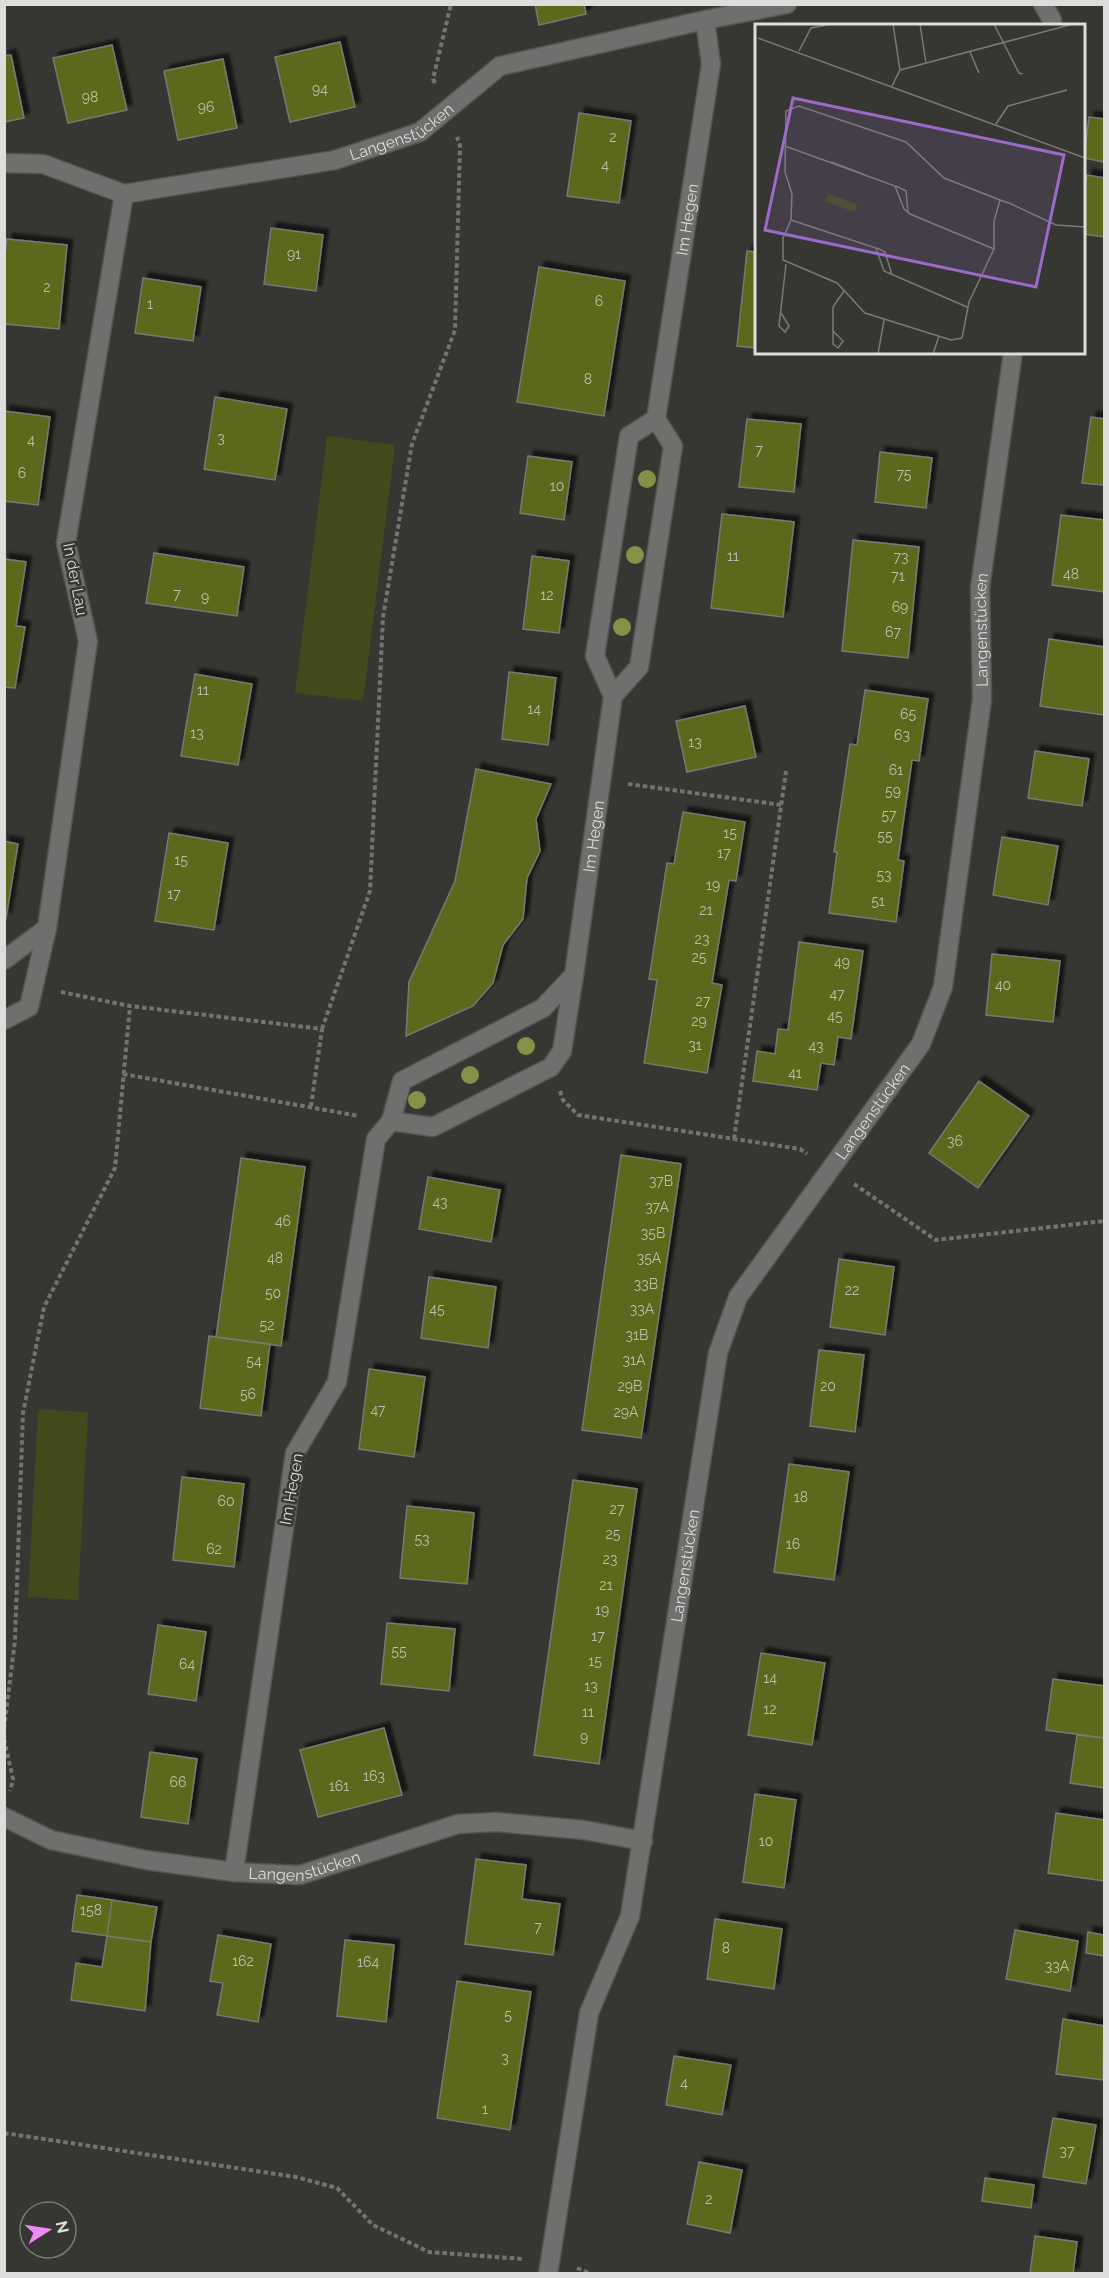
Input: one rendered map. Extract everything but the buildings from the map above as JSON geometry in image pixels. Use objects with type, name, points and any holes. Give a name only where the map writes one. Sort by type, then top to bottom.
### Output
[{"type":"street","name":"Langenstücken","points":[[4,163],[43,164],[124,194],[335,160],[420,132],[500,66],[787,4]]},
{"type":"street","points":[[1043,4],[1052,24]]},
{"type":"street","name":"Im Hegen","points":[[656,419],[711,64],[705,20]]},
{"type":"street","name":"In der Lau","points":[[4,1020],[29,1007],[47,928],[88,641],[66,543],[124,194]]},
{"type":"street","name":"Langenstücken","points":[[549,2267],[589,2013],[630,1916],[718,1353],[738,1297],[921,1044],[943,987],[982,699],[980,588],[1013,354]]},
{"type":"street","points":[[656,419],[673,446],[639,667],[613,696],[595,656],[629,436],[656,419]]},
{"type":"street","name":"Im Hegen","points":[[391,1121],[433,1127],[551,1067],[562,1051],[613,696]]},
{"type":"street","points":[[4,960],[47,928]]},
{"type":"street","name":"Im Hegen","points":[[234,1872],[295,1454],[337,1382],[376,1139],[391,1121],[402,1081],[543,1008],[574,975]]},
{"type":"street","name":"Langenstücken","points":[[5,1817],[51,1840],[146,1860],[234,1872],[300,1875],[459,1824],[496,1822],[584,1830],[643,1840]]},
{"type":"path","points":[[311,1106],[322,1029],[370,891],[383,616],[412,444],[455,330],[460,147],[433,79],[451,4]]},
{"type":"path","points":[[734,1139],[786,771]]},
{"type":"path","points":[[601,780],[782,805]]},
{"type":"path","points":[[34,988],[130,1006],[322,1029]]},
{"type":"path","points":[[4,1729],[15,1640],[23,1413],[44,1306],[115,1167],[130,1006]]},
{"type":"path","points":[[123,1074],[391,1121]]},
{"type":"path","points":[[4,1739],[12,1779],[5,1817]]},
{"type":"path","points":[[4,2133],[296,2176],[337,2188],[373,2225],[429,2252],[591,2274]]},
{"type":"green space","points":[[327,436],[395,445],[363,701],[295,693]]},
{"type":"green space","points":[[38,1409],[88,1412],[78,1600],[28,1597]]}]
